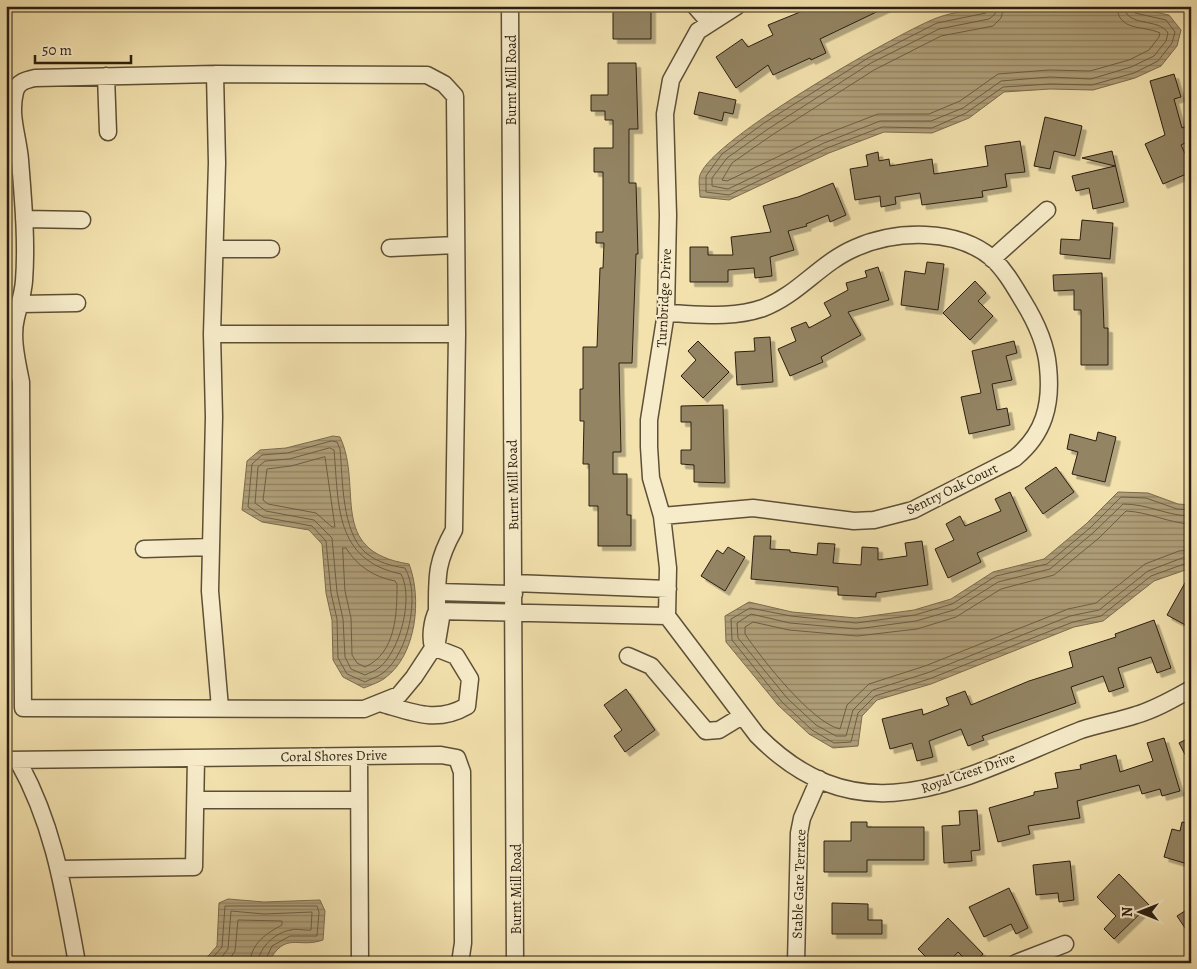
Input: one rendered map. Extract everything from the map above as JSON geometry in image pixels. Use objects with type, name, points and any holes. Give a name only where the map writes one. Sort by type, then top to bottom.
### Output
[{"type":"street","name":"Burnt Mill Road","points":[[510,6],[515,963]]},
{"type":"street","points":[[695,6],[709,22]]},
{"type":"street","name":"Turnbridge Drive","points":[[667,616],[668,589],[662,516],[651,478],[649,447],[650,420],[666,313],[668,215],[665,114],[667,96],[679,61],[698,30],[738,6]]},
{"type":"street","points":[[215,74],[216,249],[212,334],[214,417],[210,591],[220,708]]},
{"type":"street","points":[[215,74],[427,75],[444,84],[455,96],[457,334],[454,530],[440,558],[437,572],[437,611],[441,618],[437,642],[399,695],[364,709],[23,708],[21,382],[15,347],[15,319],[24,281],[24,219],[20,157],[13,125],[15,90],[20,83],[35,78],[215,74]]},
{"type":"street","points":[[106,76],[108,132]]},
{"type":"street","points":[[992,258],[1048,210]]},
{"type":"street","points":[[24,219],[82,220]]},
{"type":"street","name":"Sentry Oak Court","points":[[662,516],[753,508],[854,521],[874,520],[913,510],[1015,458],[1027,448],[1045,421],[1049,395],[1048,358],[1034,319],[1007,275],[992,258],[977,248],[953,239],[899,236],[855,248],[835,258],[794,290],[763,308],[724,316],[666,313]]},
{"type":"street","points":[[390,248],[456,245]]},
{"type":"street","points":[[216,249],[271,248]]},
{"type":"street","points":[[20,304],[77,303]]},
{"type":"street","points":[[212,334],[457,334]]},
{"type":"street","points":[[144,549],[211,547]]},
{"type":"street","points":[[590,587],[590,614]]},
{"type":"street","points":[[437,592],[590,587],[668,589]]},
{"type":"street","points":[[629,588],[629,614]]},
{"type":"street","points":[[437,611],[667,616]]},
{"type":"street","name":"Royal Crest Drive","points":[[667,616],[742,716],[773,752],[792,766],[819,779],[852,791],[876,794],[923,790],[1000,765],[1083,730],[1138,715],[1158,707],[1191,689]]},
{"type":"street","points":[[380,703],[430,717],[452,715],[467,706],[470,679],[456,656],[433,647]]},
{"type":"street","points":[[628,656],[651,666],[706,730],[719,730],[742,716]]},
{"type":"street","name":"Coral Shores Drive","points":[[12,761],[441,755],[456,758],[462,772],[463,943],[460,963]]},
{"type":"street","points":[[359,756],[360,963]]},
{"type":"street","points":[[59,869],[194,867],[197,800],[196,758]]},
{"type":"street","points":[[12,761],[30,782],[58,858],[77,963]]},
{"type":"street","name":"Stable Gate Terrace","points":[[796,963],[799,833],[802,818],[819,779]]},
{"type":"street","points":[[197,800],[359,800]]},
{"type":"street","points":[[1016,963],[1065,944]]},
{"type":"water","points":[[997,6],[1126,6],[1169,15],[1181,30],[1177,46],[1161,66],[1135,78],[1093,90],[1050,89],[1004,92],[969,118],[932,133],[884,132],[829,153],[729,200],[700,197],[700,175],[712,159],[736,138],[806,90],[882,45],[934,19],[957,12]]},
{"type":"water","points":[[333,436],[340,437],[346,457],[352,515],[357,532],[367,546],[383,557],[409,564],[415,592],[416,609],[414,625],[404,655],[396,668],[385,678],[364,688],[343,677],[333,660],[332,620],[326,593],[322,544],[309,530],[262,522],[242,510],[247,461],[260,450],[286,448]]},
{"type":"water","points":[[1118,492],[1148,493],[1178,504],[1191,505],[1191,568],[1154,581],[1103,621],[1074,627],[931,684],[877,700],[862,716],[858,746],[833,748],[809,734],[778,705],[726,642],[725,616],[749,602],[792,612],[856,618],[914,610],[951,599],[993,572],[1044,559],[1086,524]]},
{"type":"water","points":[[228,899],[264,902],[320,900],[325,911],[323,940],[286,944],[274,953],[268,963],[202,963],[217,946],[219,903]]},
{"type":"building","points":[[815,6],[889,6],[820,39],[826,53],[811,60],[810,58],[773,75],[768,65],[736,88],[716,57],[742,39],[748,47],[773,35],[768,25]]},
{"type":"building","points":[[613,7],[651,7],[651,39],[613,39]]},
{"type":"building","points":[[608,63],[636,63],[638,129],[629,129],[629,183],[636,183],[638,254],[636,254],[632,363],[619,363],[621,452],[613,452],[613,474],[627,474],[627,515],[631,515],[631,546],[598,546],[598,506],[589,506],[589,464],[583,464],[584,421],[580,421],[580,389],[583,389],[583,347],[597,347],[600,268],[603,268],[604,243],[596,243],[596,232],[603,232],[603,172],[594,172],[594,148],[613,148],[613,120],[605,120],[605,111],[591,111],[591,95],[608,95]]},
{"type":"building","points":[[1174,74],[1181,97],[1174,99],[1182,128],[1191,124],[1191,140],[1181,145],[1191,166],[1191,172],[1163,184],[1145,144],[1165,135],[1150,81]]},
{"type":"building","points":[[699,92],[736,100],[733,114],[724,112],[722,121],[694,114]]},
{"type":"building","points":[[1045,117],[1082,126],[1075,156],[1054,151],[1050,169],[1034,166]]},
{"type":"building","points":[[1020,141],[1025,172],[1005,174],[1007,187],[982,191],[983,197],[922,205],[920,193],[895,197],[896,204],[881,207],[880,196],[855,200],[850,169],[868,166],[866,155],[878,152],[879,161],[889,159],[890,166],[932,159],[934,174],[988,166],[985,146]]},
{"type":"building","points":[[1112,151],[1124,202],[1093,209],[1089,188],[1076,191],[1072,176],[1115,166],[1082,158]]},
{"type":"building","points":[[833,183],[846,215],[830,222],[828,215],[806,224],[807,226],[788,231],[794,250],[770,257],[772,276],[755,278],[754,268],[728,270],[728,282],[690,282],[690,247],[708,247],[708,255],[733,255],[731,237],[771,232],[763,206],[798,197]]},
{"type":"building","points":[[1082,220],[1113,223],[1110,259],[1060,254],[1061,239],[1080,240]]},
{"type":"building","points":[[927,262],[944,264],[938,310],[901,305],[905,271],[925,274]]},
{"type":"building","points":[[878,267],[889,300],[848,312],[861,335],[821,357],[823,362],[790,376],[778,349],[796,341],[791,328],[806,322],[809,328],[831,316],[824,303],[848,290],[846,283],[867,277],[865,271]]},
{"type":"building","points":[[1102,273],[1104,328],[1108,328],[1108,365],[1081,365],[1081,310],[1074,310],[1074,290],[1054,291],[1053,275]]},
{"type":"building","points":[[975,281],[986,293],[978,301],[993,316],[970,340],[943,313]]},
{"type":"building","points":[[770,337],[773,382],[737,385],[735,352],[755,351],[754,338]]},
{"type":"building","points":[[698,341],[729,372],[703,398],[681,376],[696,360],[688,351]]},
{"type":"building","points":[[1014,341],[1017,353],[1006,356],[1012,380],[992,384],[997,410],[1007,408],[1010,425],[969,434],[961,397],[981,393],[972,351]]},
{"type":"building","points":[[723,405],[725,483],[694,482],[694,465],[681,464],[681,450],[691,450],[691,422],[681,422],[681,406]]},
{"type":"building","points":[[1098,432],[1116,437],[1105,482],[1072,474],[1078,452],[1067,449],[1070,434],[1096,441]]},
{"type":"building","points":[[1056,467],[1074,492],[1043,514],[1025,488]]},
{"type":"building","points":[[1010,492],[1027,531],[977,553],[981,562],[948,578],[935,549],[954,540],[946,524],[960,516],[965,526],[1001,511],[995,499]]},
{"type":"building","points":[[754,536],[771,536],[770,549],[790,550],[790,552],[817,555],[818,543],[835,544],[833,563],[861,565],[862,547],[878,548],[878,560],[907,556],[905,543],[922,541],[928,585],[876,593],[876,597],[838,595],[838,587],[751,579]]},
{"type":"building","points":[[728,547],[745,557],[725,591],[701,576],[717,550],[723,554]]},
{"type":"building","points":[[1191,572],[1191,628],[1167,615]]},
{"type":"building","points":[[1154,620],[1171,668],[1157,673],[1151,657],[1118,668],[1124,687],[1109,692],[1103,676],[1071,687],[1076,703],[982,736],[984,740],[968,746],[961,729],[929,741],[933,757],[917,761],[912,743],[890,749],[882,719],[922,709],[923,715],[949,705],[946,698],[965,691],[971,705],[1029,681],[1073,667],[1069,652],[1116,637],[1115,634]]},
{"type":"building","points":[[626,689],[655,730],[625,752],[614,736],[622,730],[604,705]]},
{"type":"building","points":[[1191,737],[1191,766],[1179,743]]},
{"type":"building","points":[[1164,738],[1180,791],[1162,796],[1160,789],[1142,794],[1139,785],[1077,801],[1080,818],[1028,826],[1030,834],[998,842],[989,808],[1034,795],[1034,792],[1058,788],[1055,773],[1081,769],[1080,765],[1116,755],[1120,772],[1153,761],[1147,743]]},
{"type":"building","points":[[977,810],[980,850],[971,851],[972,861],[944,863],[942,826],[960,825],[959,811]]},
{"type":"building","points":[[851,822],[867,822],[867,827],[924,827],[924,860],[867,860],[867,872],[824,872],[824,841],[851,841]]},
{"type":"building","points":[[1182,822],[1191,824],[1191,865],[1164,857],[1172,829],[1180,831]]},
{"type":"building","points":[[1070,861],[1074,900],[1059,902],[1058,893],[1036,895],[1033,865]]},
{"type":"building","points":[[1119,874],[1149,905],[1114,939],[1104,929],[1116,916],[1097,897]]},
{"type":"building","points":[[1009,888],[1028,928],[1016,934],[1011,924],[984,937],[969,907]]},
{"type":"building","points":[[832,903],[868,904],[868,920],[882,920],[882,934],[832,934]]},
{"type":"building","points":[[1191,907],[1191,937],[1177,916]]},
{"type":"building","points":[[948,918],[983,954],[974,963],[969,963],[958,952],[948,963],[932,963],[918,949]]}]
